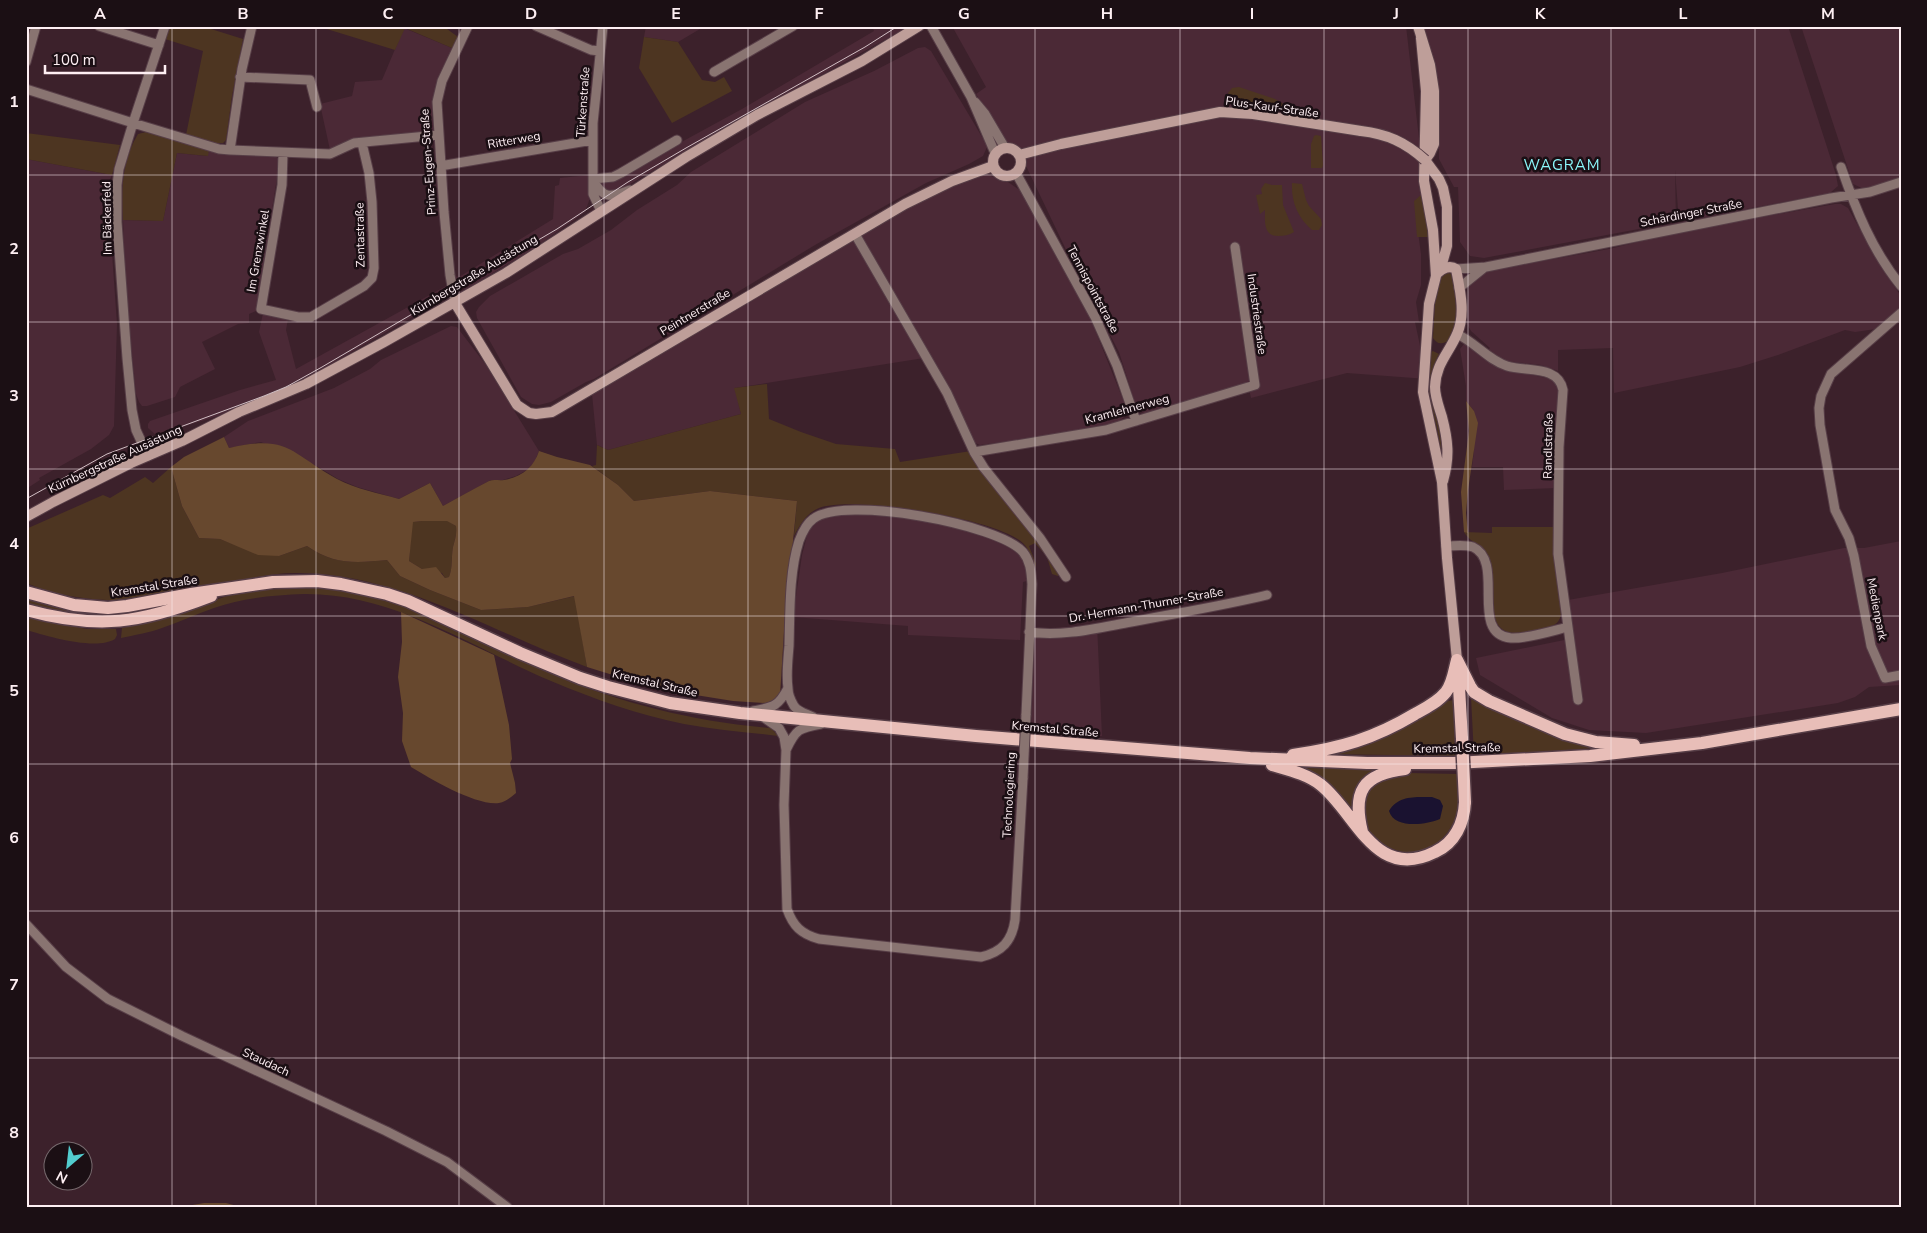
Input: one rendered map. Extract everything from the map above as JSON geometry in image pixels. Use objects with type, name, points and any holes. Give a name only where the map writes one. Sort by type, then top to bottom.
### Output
[{"type":"main road","name":"Kremstal Straße","points":[[27,592],[74,606],[108,608],[253,584],[296,581],[333,583],[365,588],[416,604],[552,667],[608,687],[670,703],[740,713],[820,721],[1256,759],[1367,763],[1454,763],[1580,756],[1669,747],[1759,734],[1900,709]]},
{"type":"main road","name":"Kremstal Straße","points":[[26,610],[82,622],[129,620],[173,610],[227,589]]},
{"type":"main road","points":[[1256,759],[1297,772],[1319,784],[1337,801],[1351,822],[1376,848],[1390,856],[1409,859],[1425,857],[1440,850],[1455,836],[1463,819],[1465,802],[1458,660]]},
{"type":"main road","points":[[1458,660],[1474,692],[1489,701],[1550,728],[1596,742],[1669,747]]},
{"type":"main road","points":[[1256,759],[1339,747],[1364,740],[1389,728],[1441,698],[1451,684],[1458,660]]},
{"type":"main road","points":[[1363,834],[1358,802],[1364,786],[1371,780],[1387,772],[1454,763]]},
{"type":"street","points":[[26,62],[36,26]]},
{"type":"street","points":[[99,26],[159,46]]},
{"type":"street","name":"Im Bäckerfeld","points":[[148,456],[136,430],[133,415],[117,222],[117,185],[119,169],[165,26]]},
{"type":"street","points":[[230,150],[240,77],[252,26]]},
{"type":"street","name":"Prinz-Eugen-Straße","points":[[455,303],[450,275],[440,166],[437,102],[439,89],[468,26]]},
{"type":"street","points":[[536,26],[591,50],[600,51]]},
{"type":"street","name":"Türkenstraße","points":[[601,211],[593,194],[593,140],[603,26]]},
{"type":"street","points":[[714,72],[793,26]]},
{"type":"street","name":"Kürnbergstraße Ausästung","points":[[26,517],[60,498],[239,412],[306,384],[455,303],[506,273],[640,186],[757,115],[862,61],[919,26]]},
{"type":"street","points":[[931,26],[971,97],[995,153],[993,166],[998,174],[1002,176],[1007,177],[1016,173],[1021,162],[1019,155],[1013,149],[1006,148],[995,153]]},
{"type":"street","points":[[1418,26],[1421,38],[1426,91],[1424,181],[1433,230],[1438,273]]},
{"type":"street","points":[[1421,38],[1428,54],[1434,91],[1435,136],[1432,149],[1425,160]]},
{"type":"street","points":[[240,77],[310,80],[318,107]]},
{"type":"street","points":[[26,89],[133,123],[230,150],[330,154],[354,144],[438,135]]},
{"type":"street","points":[[971,97],[985,114],[1006,148]]},
{"type":"street","name":"Plus-Kauf-Straße","points":[[1019,155],[1061,144],[1220,112],[1237,112],[1376,133],[1390,137],[1408,146],[1425,160],[1439,179],[1446,197],[1447,246]]},
{"type":"street","name":"Ritterweg","points":[[440,166],[593,140]]},
{"type":"street","points":[[640,186],[613,196],[607,196],[598,189],[593,179],[613,177],[677,140]]},
{"type":"street","name":"Zentastraße","points":[[304,318],[320,313],[364,286],[373,274],[370,173],[362,143]]},
{"type":"street","name":"Im Grenzwinkel","points":[[284,153],[282,184],[261,309],[304,318]]},
{"type":"street","name":"Peintnerstraße","points":[[455,303],[513,400],[529,413],[542,415],[559,408],[855,234],[938,188],[971,173],[993,166]]},
{"type":"street","points":[[1842,167],[1867,235],[1876,252],[1901,286]]},
{"type":"street","name":"Tennispointstraße","points":[[1016,173],[1095,317],[1117,366],[1136,421]]},
{"type":"street","name":"Schärdinger Straße","points":[[1455,268],[1486,266],[1870,192],[1901,182]]},
{"type":"street","points":[[855,234],[947,393],[974,452],[984,468],[1040,538],[1066,577]]},
{"type":"street","points":[[1447,246],[1430,304],[1423,392],[1442,482],[1446,546],[1458,660]]},
{"type":"street","points":[[1442,482],[1448,464],[1448,451],[1435,387],[1438,368],[1457,334],[1461,318],[1459,288],[1455,268],[1447,246]]},
{"type":"street","name":"Industriestraße","points":[[1236,247],[1254,385]]},
{"type":"street","name":"Schärdinger Straße","points":[[1459,288],[1486,266]]},
{"type":"street","points":[[1438,273],[1447,267],[1455,268]]},
{"type":"street","name":"Medienpark","points":[[1901,313],[1831,374],[1821,396],[1819,408],[1820,425],[1836,510],[1849,538],[1854,556],[1871,646],[1884,678],[1901,675]]},
{"type":"street","name":"Randlstraße","points":[[1457,334],[1470,340],[1502,364],[1554,375],[1562,384],[1559,447],[1558,554],[1578,700]]},
{"type":"street","points":[[1427,341],[1436,347],[1449,346]]},
{"type":"street","name":"Kramlehnerweg","points":[[974,452],[1106,430],[1254,385]]},
{"type":"street","name":"Technologiering","points":[[761,715],[779,728],[784,737],[786,750],[784,805],[787,909],[792,922],[801,931],[819,939],[981,957],[992,955],[1002,949],[1009,941],[1014,926],[1023,778],[1032,584],[1031,569],[1023,552],[1014,545],[991,534],[903,513],[859,510],[829,512],[819,515],[809,522],[796,552],[790,625],[788,688],[794,706],[820,721]]},
{"type":"street","points":[[1446,546],[1467,546],[1480,552],[1484,558],[1487,573],[1490,621],[1499,633],[1512,638],[1568,627]]},
{"type":"street","name":"Dr. Hermann-Thurner-Straße","points":[[1029,632],[1078,631],[1229,604],[1267,595]]},
{"type":"street","points":[[740,713],[775,706],[782,699],[788,688]]},
{"type":"street","points":[[786,750],[793,735],[802,728],[836,722]]},
{"type":"street","name":"Staudach","points":[[26,924],[66,967],[108,999],[447,1162],[507,1207]]},
{"type":"shaded area","points":[[169,26],[211,26],[211,29],[243,39],[226,140],[223,143],[214,143],[186,135],[203,51],[165,39]]},
{"type":"shaded area","points":[[317,26],[443,26],[458,37],[452,48],[405,28],[395,50]]},
{"type":"shaded area","points":[[646,26],[705,26],[678,42],[644,37]]},
{"type":"shaded area","points":[[872,26],[908,27],[747,116],[618,191],[603,188],[600,182],[621,175],[742,109],[874,31]]},
{"type":"shaded area","points":[[952,26],[1406,26],[1430,233],[1418,232],[1421,254],[1421,285],[1416,302],[1419,322],[1415,322],[1427,379],[1347,373],[1251,398],[1248,384],[1147,415],[1137,409],[1119,352],[1070,258],[1017,147],[1005,143],[976,94],[986,87]]},
{"type":"shaded area","points":[[1424,26],[1788,26],[1838,186],[1830,193],[1679,222],[1675,170],[1676,222],[1484,258],[1470,256],[1460,242],[1458,187],[1454,187],[1439,159],[1438,97],[1434,62]]},
{"type":"shaded area","points":[[1801,26],[1901,26],[1901,177],[1864,189],[1853,184]]},
{"type":"shaded area","points":[[404,28],[452,48],[434,95],[433,129],[429,132],[330,150],[320,104],[352,96],[355,82],[382,80]]},
{"type":"shaded area","points":[[644,37],[678,42],[702,80],[715,82],[724,77],[732,91],[672,123],[639,68]]},
{"type":"shaded area","points":[[925,47],[931,51],[985,142],[987,147],[983,156],[926,183],[815,245],[594,379],[551,402],[539,405],[532,404],[521,397],[477,318],[476,312],[490,296],[563,254],[578,249],[611,230],[637,210],[677,185],[691,172],[805,102],[874,71],[918,48]]},
{"type":"shaded area","points":[[1239,87],[1275,99],[1296,112],[1231,101],[1228,93],[1232,88]]},
{"type":"shaded area","points":[[146,132],[209,150],[208,156],[177,153],[163,221],[123,220],[122,198],[126,165],[138,134]]},
{"type":"shaded area","points":[[26,133],[120,145],[112,175],[26,159]]},
{"type":"shaded area","points":[[1316,135],[1321,136],[1322,168],[1311,168],[1311,144]]},
{"type":"shaded area","points":[[209,150],[225,155],[275,156],[278,159],[279,165],[256,311],[249,314],[249,323],[238,324],[202,342],[215,369],[180,387],[175,397],[142,406],[136,394],[126,290],[123,220],[163,221],[177,153],[207,156]]},
{"type":"shaded area","points":[[26,159],[112,175],[109,181],[108,196],[117,324],[114,426],[109,435],[91,449],[39,478],[40,480],[26,489]]},
{"type":"shaded area","points":[[986,174],[1008,182],[1021,191],[1089,315],[1126,407],[1125,416],[1118,422],[1066,433],[980,445],[973,442],[860,236],[903,210],[945,189]]},
{"type":"shaded area","points":[[589,175],[590,198],[585,212],[533,249],[466,289],[462,289],[458,285],[453,276],[459,277],[553,219],[555,186],[559,185],[560,178]]},
{"type":"shaded area","points":[[1265,183],[1282,185],[1283,205],[1294,232],[1278,236],[1267,231],[1265,210],[1260,214],[1256,195],[1262,194],[1261,189]]},
{"type":"shaded area","points":[[1292,183],[1302,184],[1309,206],[1321,219],[1322,225],[1319,230],[1312,230],[1299,215],[1294,203]]},
{"type":"shaded area","points":[[1421,195],[1429,219],[1430,237],[1417,237],[1414,201]]},
{"type":"shaded area","points":[[1841,204],[1848,208],[1884,272],[1901,296],[1901,306],[1876,329],[1855,332],[1845,330],[1740,367],[1614,393],[1613,348],[1558,350],[1558,371],[1541,365],[1506,361],[1497,357],[1488,350],[1490,348],[1471,331],[1467,324],[1470,284],[1488,271],[1609,249],[1679,232]]},
{"type":"shaded area","points":[[855,240],[924,358],[735,388],[741,414],[608,450],[597,445],[592,394]]},
{"type":"shaded area","points":[[1447,272],[1453,278],[1456,314],[1453,333],[1449,340],[1440,343],[1436,342],[1433,338],[1435,303],[1441,277]]},
{"type":"shaded area","points":[[446,286],[444,297],[440,301],[267,401],[182,427],[164,435],[157,436],[148,428],[150,421],[240,390],[276,380],[259,332],[263,313],[288,319],[286,330],[296,369]]},
{"type":"shaded area","points":[[451,326],[457,327],[486,365],[539,451],[529,469],[503,480],[491,480],[443,506],[430,483],[399,499],[357,487],[261,442],[229,448],[224,437],[248,421],[334,388],[370,369],[381,360]]},
{"type":"shaded area","points":[[1464,344],[1500,368],[1556,380],[1559,392],[1557,488],[1504,490],[1503,467],[1472,467],[1474,411],[1466,401],[1466,386],[1460,349]]},
{"type":"shaded area","points":[[1431,352],[1439,354],[1433,373],[1432,392],[1442,442],[1444,471],[1437,428],[1428,394]]},
{"type":"shaded area","points":[[767,384],[769,419],[836,444],[895,449],[900,462],[971,451],[1002,498],[1060,572],[1058,576],[1052,574],[1047,557],[1035,543],[1029,546],[1036,564],[1034,575],[1030,554],[1023,543],[1008,534],[984,525],[955,518],[891,507],[861,504],[836,505],[814,510],[804,520],[794,536],[797,501],[710,491],[634,501],[618,485],[592,466],[596,465],[597,445],[608,450],[741,414],[734,388]]},
{"type":"shaded area","points":[[1466,401],[1474,411],[1478,423],[1468,490],[1466,513],[1468,533],[1464,532],[1461,492],[1469,431]]},
{"type":"shaded area","points":[[224,437],[229,448],[265,443],[277,445],[288,448],[321,470],[352,486],[399,499],[430,483],[443,506],[489,481],[510,479],[522,474],[534,462],[539,451],[590,465],[618,485],[634,501],[710,491],[797,501],[784,631],[780,696],[766,703],[733,701],[658,689],[587,667],[574,596],[528,607],[481,610],[400,576],[387,560],[355,562],[336,560],[307,546],[279,556],[258,555],[220,539],[199,538],[182,506],[171,467],[184,457]],"holes":[[[447,521],[456,526],[456,532],[450,573],[449,577],[445,578],[436,567],[422,569],[409,561],[413,522]]]},
{"type":"shaded area","points":[[171,467],[182,506],[199,538],[220,539],[238,546],[279,556],[307,546],[336,560],[365,562],[387,560],[400,576],[481,610],[528,607],[575,596],[587,667],[412,595],[376,584],[339,576],[301,573],[261,576],[129,600],[102,600],[76,597],[51,592],[26,583],[26,529],[103,495],[110,498],[145,477],[153,483]]},
{"type":"shaded area","points":[[847,514],[899,516],[951,527],[995,540],[1011,548],[1021,557],[1026,569],[1027,581],[1023,582],[1020,640],[908,635],[908,626],[793,617],[802,555],[808,532],[818,521],[827,517]]},
{"type":"shaded area","points":[[448,521],[456,526],[449,577],[445,578],[442,573],[422,569],[409,561],[412,522]]},
{"type":"shaded area","points":[[1492,527],[1556,527],[1556,571],[1561,614],[1554,625],[1514,633],[1504,630],[1498,624],[1494,615],[1490,560],[1485,551],[1464,532],[1492,533]]},
{"type":"shaded area","points":[[1901,541],[1901,685],[1869,687],[1855,697],[1838,703],[1646,733],[1589,730],[1552,718],[1480,675],[1476,658],[1574,638],[1568,600],[1722,573],[1844,548],[1864,548]]},
{"type":"shaded area","points":[[317,587],[365,594],[403,606],[447,624],[554,675],[606,695],[688,716],[771,728],[778,736],[684,724],[617,706],[551,681],[431,624],[401,612],[369,602],[337,596],[304,594],[247,599],[214,608],[157,630],[121,638],[122,628],[147,623],[227,596],[260,590]]},
{"type":"shaded area","points":[[191,597],[140,614],[84,617],[26,605],[26,598],[49,606],[70,610],[109,613],[128,612]]},
{"type":"shaded area","points":[[401,612],[494,655],[509,725],[512,759],[510,763],[516,793],[506,800],[499,803],[489,803],[466,796],[411,767],[402,741],[403,713],[398,677],[402,642]]},
{"type":"shaded area","points":[[26,617],[87,629],[116,629],[117,635],[115,639],[96,644],[71,641],[26,630]]},
{"type":"shaded area","points":[[1097,624],[1102,736],[1031,732],[1035,630]]},
{"type":"shaded area","points":[[1471,697],[1611,747],[1474,756]]},
{"type":"shaded area","points":[[1454,700],[1455,756],[1324,754],[1448,701]]},
{"type":"shaded area","points":[[1302,768],[1377,769],[1360,782],[1357,787],[1353,799],[1353,814],[1343,799],[1331,787],[1318,776]]},
{"type":"shaded area","points":[[1409,773],[1457,774],[1458,789],[1457,813],[1448,832],[1439,842],[1427,850],[1413,853],[1398,851],[1374,837],[1366,825],[1363,812],[1365,797],[1376,782],[1389,776]]},
{"type":"shaded area","points":[[1432,797],[1440,800],[1443,806],[1440,819],[1434,821],[1419,824],[1404,823],[1392,817],[1389,811],[1397,802],[1408,798]]},
{"type":"shaded area","points":[[204,1203],[226,1203],[241,1207],[181,1207]]},
{"type":"tram line","points":[[26,499],[107,454],[286,387],[557,229],[628,182],[865,47],[898,26]]},
{"type":"district","name":"WAGRAM","points":[[1562,165]]}]
